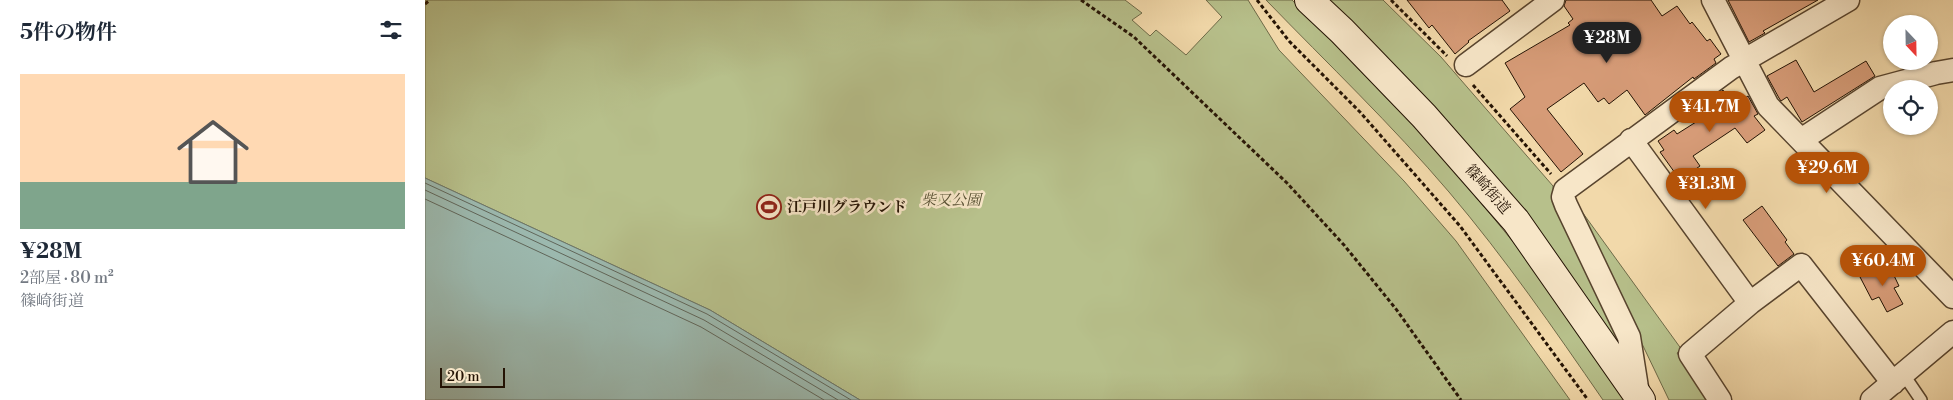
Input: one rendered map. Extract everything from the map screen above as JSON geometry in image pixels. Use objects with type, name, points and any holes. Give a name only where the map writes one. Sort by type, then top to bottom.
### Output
[{"type":"main road","name":"篠崎街道","points":[[1309,0],[1342,31],[1424,116],[1516,221],[1639,398]]},
{"type":"street","points":[[1464,70],[1553,0]]},
{"type":"street","points":[[1713,0],[1768,106],[1953,297]]},
{"type":"street","points":[[1639,398],[1629,337],[1563,197],[1565,190],[1731,68],[1848,0]]},
{"type":"street","points":[[1801,140],[1880,88],[1953,70]]},
{"type":"street","points":[[1631,140],[1750,303]]},
{"type":"street","points":[[1721,400],[1689,354],[1750,303],[1801,265],[1898,379]]},
{"type":"street","points":[[1872,400],[1953,332]]},
{"type":"lane","points":[[1898,379],[1921,400]]},
{"type":"path","points":[[425,4],[430,0]]},
{"type":"path","points":[[1081,0],[1134,37],[1287,183],[1344,245],[1395,309],[1461,400]]},
{"type":"path","points":[[1257,0],[1289,41],[1360,112],[1460,226],[1588,400]]},
{"type":"path","points":[[1391,0],[1464,70],[1557,181]]},
{"type":"green space","name":"柴又公園","points":[[425,0],[1125,0],[1142,13],[1132,20],[1150,36],[1156,30],[1186,55],[1222,17],[1206,0],[1248,0],[1279,50],[1404,181],[1456,241],[1570,400],[860,400],[710,310],[425,178]]},
{"type":"green space","points":[[1266,0],[1292,0],[1433,146],[1527,259],[1626,400],[1603,400],[1548,320],[1449,192],[1382,119]]},
{"type":"green space","points":[[1328,0],[1383,0],[1441,57],[1553,186],[1554,195],[1619,336],[1615,341]]},
{"type":"green space","points":[[1572,198],[1682,350],[1677,353],[1710,400],[1669,400]]},
{"type":"water","points":[[425,178],[710,310],[860,400],[425,400]]},
{"type":"building","points":[[1407,0],[1502,0],[1510,11],[1468,41],[1455,54],[1432,25],[1429,28]]},
{"type":"building","points":[[1566,0],[1651,0],[1662,16],[1677,6],[1690,24],[1692,22],[1707,41],[1710,39],[1721,54],[1714,59],[1716,63],[1694,79],[1693,77],[1645,115],[1627,90],[1609,104],[1604,98],[1598,102],[1584,83],[1547,109],[1583,154],[1561,172],[1510,109],[1525,97],[1505,63],[1570,25],[1568,23],[1573,19],[1564,6]]},
{"type":"building","points":[[1728,0],[1818,0],[1763,31],[1765,33],[1749,42]]},
{"type":"building","points":[[1796,60],[1814,92],[1866,61],[1875,76],[1802,122],[1787,97],[1781,101],[1767,76]]},
{"type":"building","points":[[1723,90],[1733,106],[1748,96],[1758,114],[1754,116],[1765,130],[1747,143],[1735,128],[1693,156],[1700,166],[1680,180],[1660,152],[1664,150],[1658,141],[1674,130],[1677,134],[1715,110],[1709,101]]},
{"type":"building","points":[[1762,206],[1787,240],[1785,242],[1794,254],[1778,266],[1743,220]]},
{"type":"building","points":[[1888,263],[1899,286],[1894,288],[1903,304],[1887,312],[1879,297],[1872,300],[1860,277]]},
{"type":"place","name":"江戸川グラウンド","points":[[769,207]]}]
